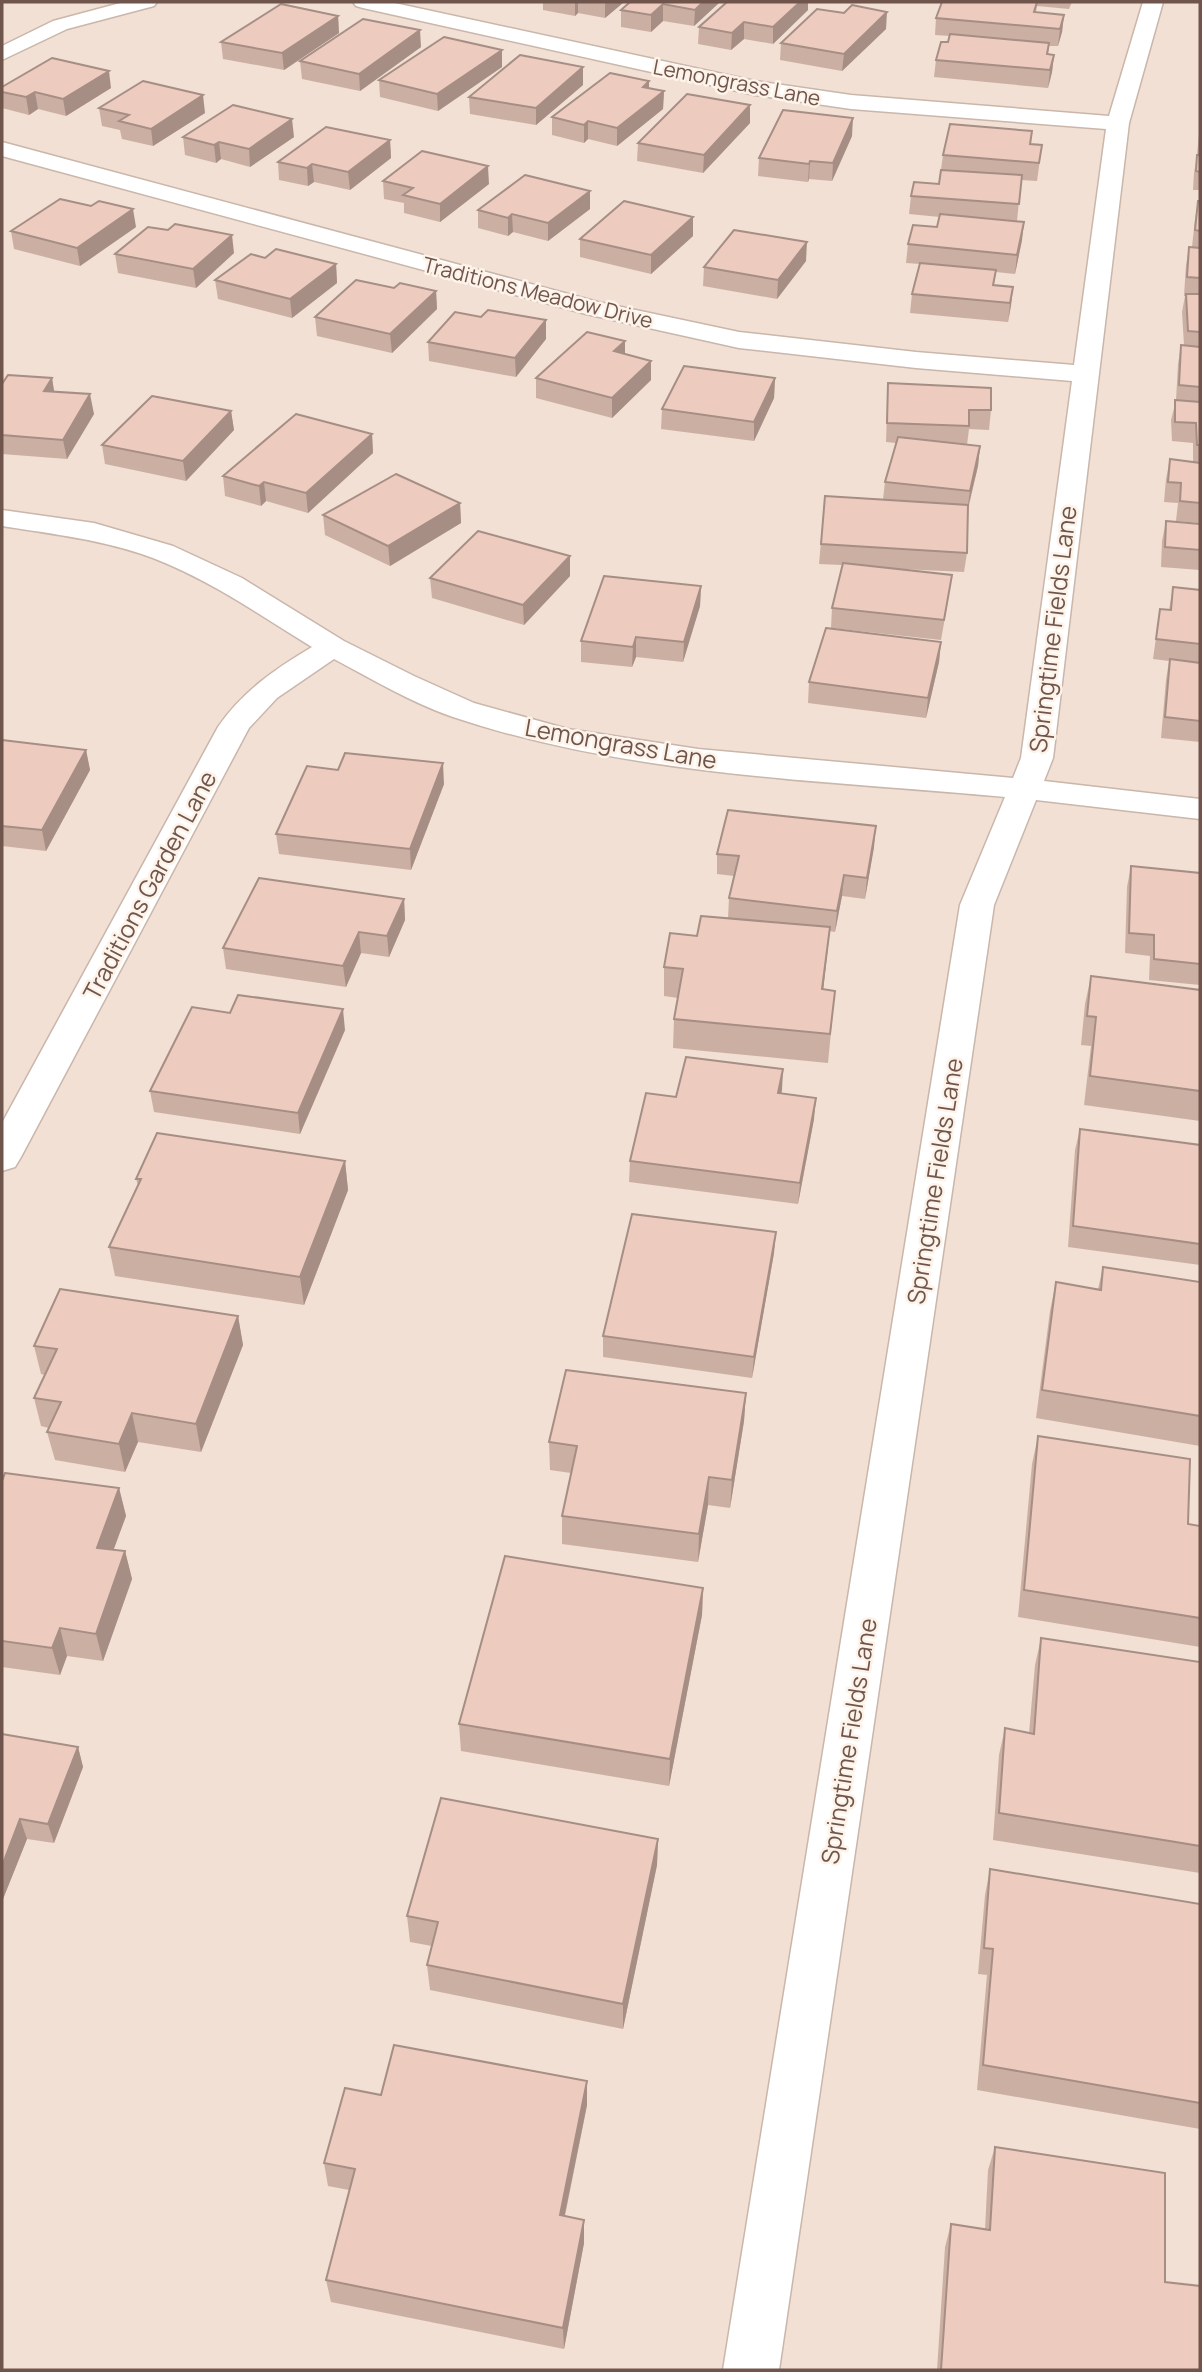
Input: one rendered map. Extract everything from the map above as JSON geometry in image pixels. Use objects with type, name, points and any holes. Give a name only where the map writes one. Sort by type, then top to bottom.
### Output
[{"type":"street","points":[[2,54],[60,25],[147,2]]},
{"type":"street","name":"Lemongrass Lane","points":[[362,2],[755,88],[851,102],[1118,123]]},
{"type":"street","name":"Springtime Fields Lane","points":[[751,2370],[977,905],[1037,758],[1118,123],[1153,2]]},
{"type":"street","name":"Traditions Meadow Drive","points":[[2,149],[595,309],[739,340],[916,360],[1085,374]]},
{"type":"street","name":"Lemongrass Lane","points":[[2,517],[94,532],[163,552],[232,584],[333,647],[463,710],[566,738],[698,758],[1024,789],[1200,809]]},
{"type":"street","name":"Traditions Garden Lane","points":[[2,1157],[240,717],[265,691],[333,647]]},
{"type":"shaded area","points":[[2,2],[1200,2],[1200,2370],[2,2370]]},
{"type":"building","points":[[630,2],[703,2],[695,10],[663,4],[651,15],[621,10]]},
{"type":"building","points":[[727,2],[800,2],[773,27],[744,22],[732,33],[699,27]]},
{"type":"building","points":[[942,2],[1037,2],[1034,12],[1064,15],[1060,29],[936,18]]},
{"type":"building","points":[[281,4],[338,16],[282,53],[221,42]]},
{"type":"building","points":[[852,5],[887,12],[844,54],[781,43],[817,9],[844,13]]},
{"type":"building","points":[[363,19],[420,30],[359,74],[300,61]]},
{"type":"building","points":[[950,34],[1049,43],[1047,54],[1054,55],[1050,70],[936,60],[941,42],[948,42]]},
{"type":"building","points":[[444,37],[502,50],[437,94],[379,80]]},
{"type":"building","points":[[520,55],[583,67],[536,108],[469,97]]},
{"type":"building","points":[[52,58],[109,71],[63,99],[35,92],[26,97],[2,92],[2,87]]},
{"type":"building","points":[[610,73],[649,81],[643,87],[664,91],[617,128],[588,121],[584,125],[552,117]]},
{"type":"building","points":[[143,81],[203,95],[151,129],[119,121],[129,115],[99,108]]},
{"type":"building","points":[[687,94],[750,105],[704,155],[638,143]]},
{"type":"building","points":[[233,105],[292,119],[249,149],[219,142],[214,145],[183,137]]},
{"type":"building","points":[[783,110],[853,118],[833,163],[810,161],[809,164],[759,158]]},
{"type":"building","points":[[950,124],[1032,131],[1030,144],[1042,145],[1039,163],[943,155]]},
{"type":"building","points":[[326,127],[390,140],[348,172],[312,164],[307,168],[278,162]]},
{"type":"building","points":[[422,151],[488,166],[440,204],[403,195],[413,188],[383,181]]},
{"type":"building","points":[[1197,155],[1200,155],[1200,172],[1196,171]]},
{"type":"building","points":[[941,170],[1022,175],[1019,204],[911,196],[914,182],[939,184]]},
{"type":"building","points":[[525,175],[590,191],[548,223],[512,214],[508,218],[478,210]]},
{"type":"building","points":[[60,199],[91,206],[99,201],[133,209],[77,248],[11,231]]},
{"type":"building","points":[[624,201],[693,217],[651,255],[580,239]]},
{"type":"building","points":[[1200,201],[1200,231],[1195,230]]},
{"type":"building","points":[[940,214],[1024,222],[1017,255],[908,244],[913,225],[937,227]]},
{"type":"building","points":[[175,224],[232,235],[193,269],[115,254],[148,227],[168,230]]},
{"type":"building","points":[[734,230],[807,242],[778,280],[704,267]]},
{"type":"building","points":[[1189,247],[1200,248],[1200,278],[1187,277]]},
{"type":"building","points":[[276,249],[336,264],[290,299],[215,280],[251,254],[265,258]]},
{"type":"building","points":[[920,263],[996,270],[993,285],[1013,287],[1010,303],[912,294]]},
{"type":"building","points":[[356,280],[394,288],[400,283],[436,291],[390,334],[315,317]]},
{"type":"building","points":[[1186,294],[1200,294],[1200,332],[1188,331]]},
{"type":"building","points":[[488,310],[546,320],[515,358],[428,342],[455,312],[481,317]]},
{"type":"building","points":[[587,332],[625,341],[614,351],[651,361],[612,398],[536,378]]},
{"type":"building","points":[[1181,345],[1200,347],[1200,387],[1179,385]]},
{"type":"building","points":[[684,366],[775,378],[754,422],[662,409]]},
{"type":"building","points":[[8,375],[52,378],[44,391],[90,394],[63,440],[2,435],[2,384]]},
{"type":"building","points":[[888,383],[991,388],[991,410],[969,410],[969,426],[887,423]]},
{"type":"building","points":[[152,396],[231,411],[183,461],[102,445]]},
{"type":"building","points":[[1175,400],[1200,402],[1200,445],[1197,445],[1196,423],[1175,422]]},
{"type":"building","points":[[296,414],[372,434],[306,493],[264,482],[259,486],[223,476]]},
{"type":"building","points":[[898,437],[980,446],[970,491],[885,482]]},
{"type":"building","points":[[1170,459],[1200,463],[1200,503],[1180,501],[1181,483],[1168,482]]},
{"type":"building","points":[[396,474],[460,503],[388,546],[323,515]]},
{"type":"building","points":[[825,496],[968,505],[967,553],[821,544]]},
{"type":"building","points":[[1166,521],[1200,524],[1200,550],[1165,547]]},
{"type":"building","points":[[478,531],[570,556],[523,605],[430,578]]},
{"type":"building","points":[[843,563],[952,575],[944,620],[832,608]]},
{"type":"building","points":[[604,576],[701,586],[684,642],[636,637],[633,647],[581,641]]},
{"type":"building","points":[[1173,587],[1200,590],[1200,644],[1156,639],[1160,609],[1171,610]]},
{"type":"building","points":[[826,628],[941,642],[928,698],[809,682]]},
{"type":"building","points":[[1170,659],[1200,663],[1200,721],[1165,717]]},
{"type":"building","points":[[2,740],[86,750],[42,830],[2,826]]},
{"type":"building","points":[[345,753],[443,763],[410,849],[276,834],[307,766],[338,770]]},
{"type":"building","points":[[728,810],[876,826],[867,878],[844,875],[837,911],[729,898],[739,856],[717,854]]},
{"type":"building","points":[[1131,866],[1200,873],[1200,964],[1154,959],[1154,935],[1129,933]]},
{"type":"building","points":[[259,878],[404,899],[387,936],[359,932],[343,966],[223,948]]},
{"type":"building","points":[[701,916],[830,927],[822,989],[835,991],[830,1034],[674,1019],[683,969],[664,967],[670,933],[697,936]]},
{"type":"building","points":[[1091,976],[1200,990],[1200,1091],[1090,1076],[1096,1017],[1087,1016]]},
{"type":"building","points":[[238,995],[343,1009],[298,1113],[150,1091],[192,1007],[230,1013]]},
{"type":"building","points":[[686,1057],[783,1069],[778,1093],[816,1098],[800,1183],[630,1161],[646,1093],[676,1097]]},
{"type":"building","points":[[1080,1129],[1200,1145],[1200,1244],[1073,1226]]},
{"type":"building","points":[[157,1133],[345,1161],[300,1277],[109,1247],[141,1179],[136,1179]]},
{"type":"building","points":[[632,1214],[776,1232],[754,1357],[603,1336]]},
{"type":"building","points":[[1103,1267],[1200,1282],[1200,1416],[1042,1390],[1056,1282],[1101,1290]]},
{"type":"building","points":[[60,1289],[238,1316],[196,1424],[132,1413],[119,1444],[47,1432],[61,1402],[34,1398],[57,1349],[34,1346]]},
{"type":"building","points":[[566,1370],[746,1393],[732,1480],[709,1477],[699,1534],[562,1516],[577,1446],[549,1442]]},
{"type":"building","points":[[1038,1436],[1190,1459],[1188,1524],[1200,1526],[1200,1618],[1024,1590]]},
{"type":"building","points":[[5,1473],[119,1488],[97,1548],[125,1551],[96,1634],[60,1628],[52,1648],[2,1641],[2,1481]]},
{"type":"building","points":[[505,1556],[703,1588],[670,1759],[459,1724]]},
{"type":"building","points":[[1041,1638],[1200,1662],[1200,1846],[999,1813],[1005,1728],[1034,1734]]},
{"type":"building","points":[[2,1734],[78,1747],[48,1824],[20,1819],[2,1866]]},
{"type":"building","points":[[441,1798],[658,1839],[623,2004],[427,1965],[438,1922],[407,1916]]},
{"type":"building","points":[[990,1869],[1200,1904],[1200,2103],[983,2065],[993,1949],[984,1948]]},
{"type":"building","points":[[394,2045],[587,2081],[560,2215],[584,2220],[563,2328],[326,2280],[355,2169],[324,2163],[345,2088],[381,2095]]},
{"type":"building","points":[[995,2147],[1165,2173],[1165,2282],[1200,2286],[1200,2370],[941,2370],[951,2224],[990,2230]]}]
